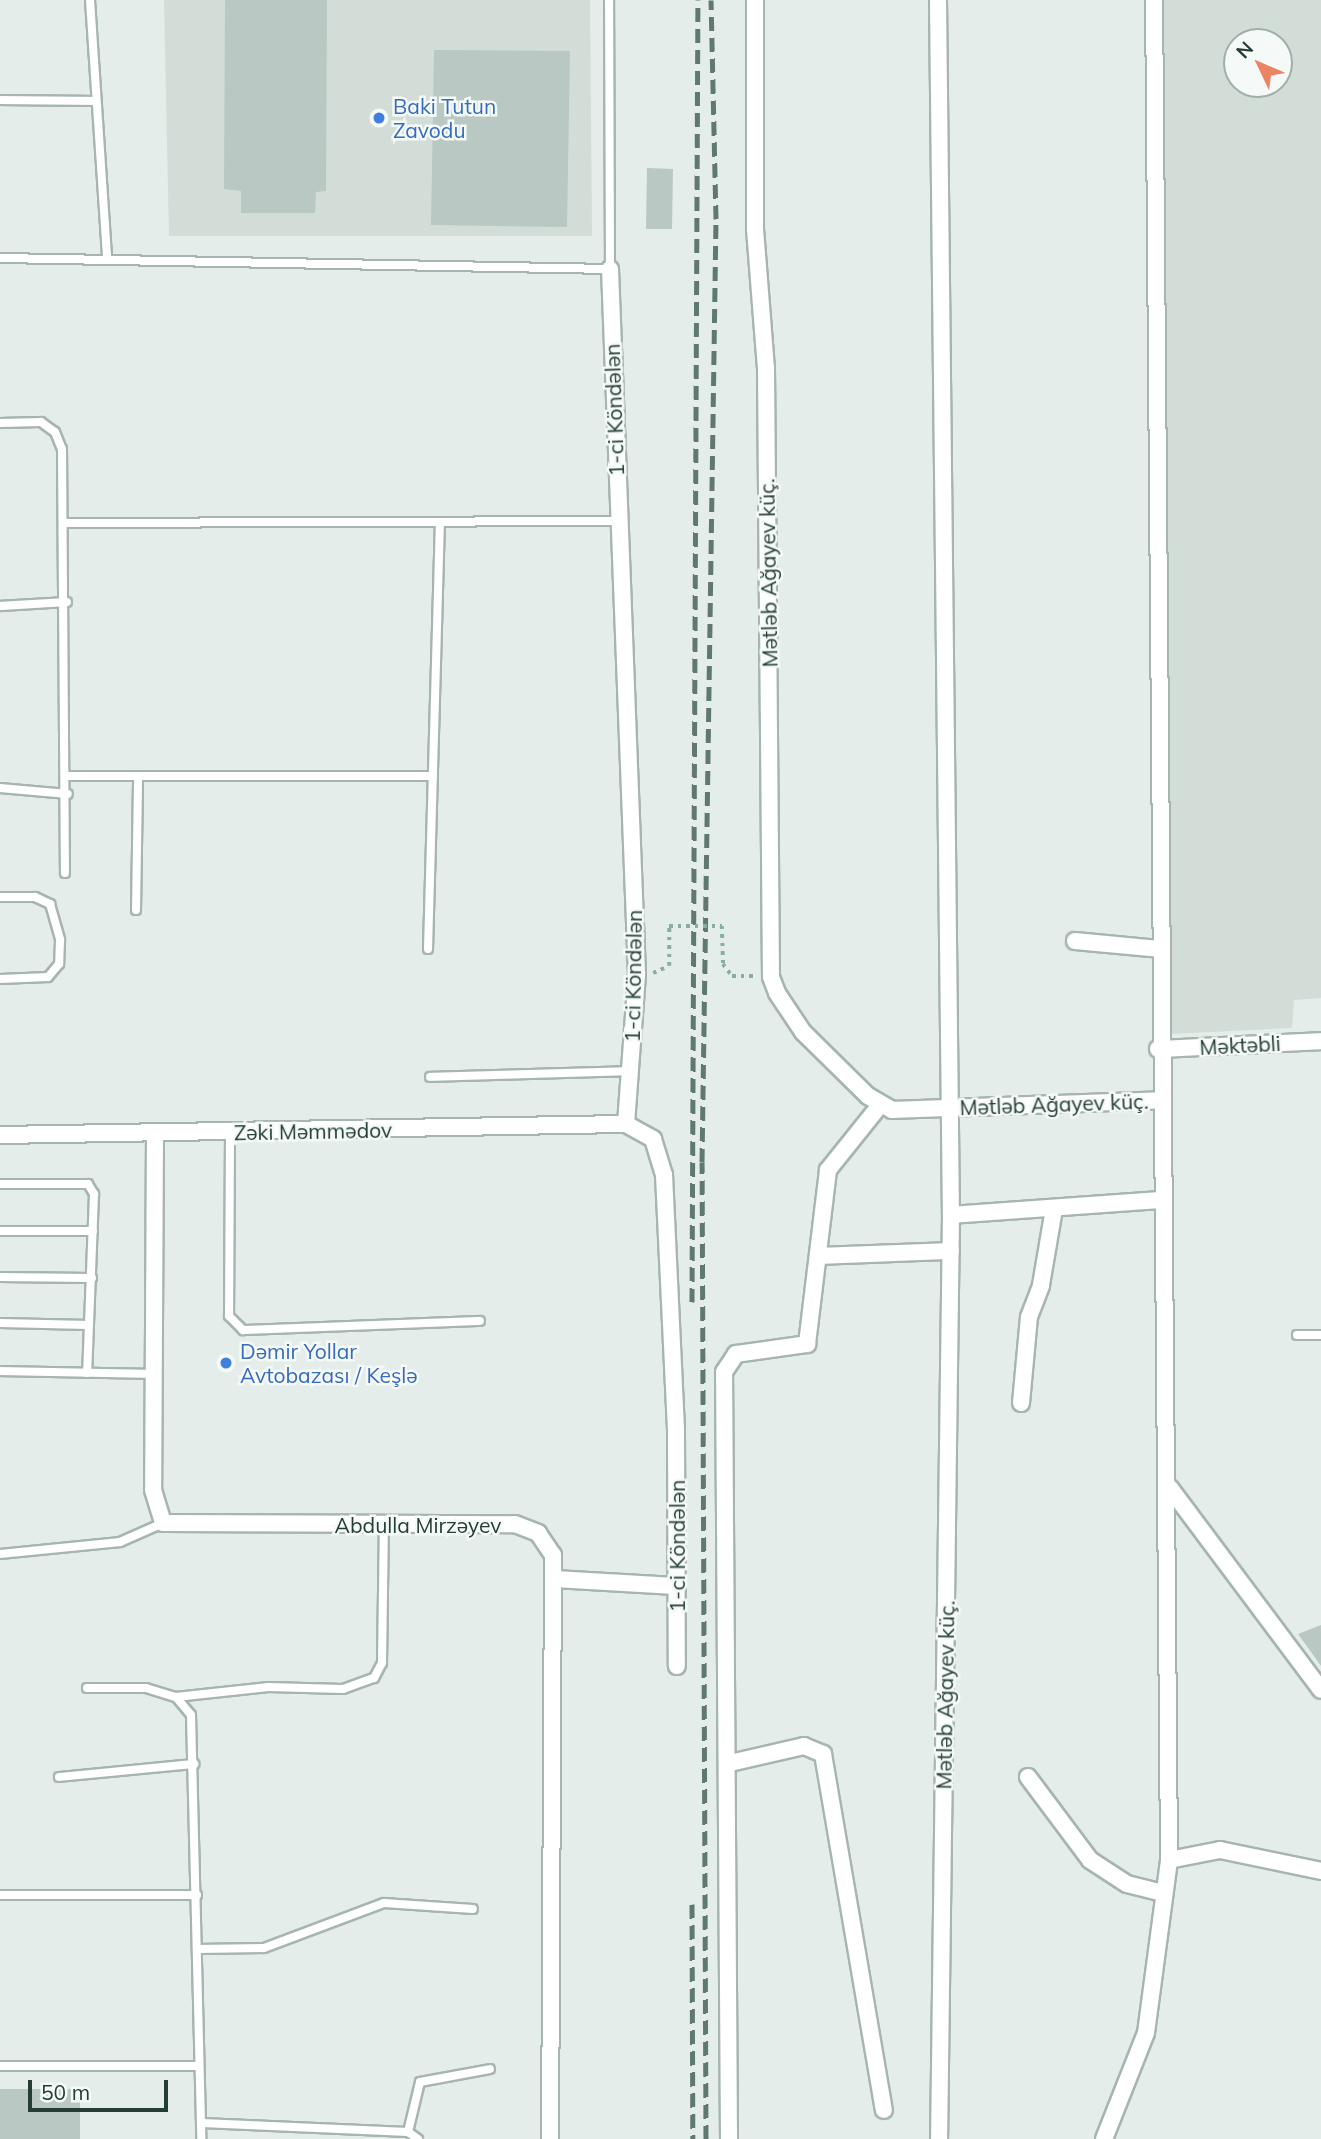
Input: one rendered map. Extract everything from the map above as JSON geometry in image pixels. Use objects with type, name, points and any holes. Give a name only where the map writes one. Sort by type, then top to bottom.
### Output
[{"type":"street","name":"Mətləb Ağayev küç.","points":[[755,0],[755,229],[766,368],[771,977],[803,1032],[880,1105],[908,1111],[1160,1100]]},
{"type":"street","name":"Mətləb Ağayev küç.","points":[[938,0],[951,1215],[939,2139]]},
{"type":"street","points":[[1104,2139],[1146,2033],[1169,1860],[1170,1488],[1158,1049],[1154,0]]},
{"type":"street","name":"1-ci Köndələn","points":[[610,269],[637,974],[626,1124],[653,1139],[664,1175],[677,1666]]},
{"type":"street","points":[[1075,941],[1159,949]]},
{"type":"street","name":"Məktəbli","points":[[1158,1049],[1321,1041]]},
{"type":"street","points":[[729,2139],[730,1763],[724,1372],[736,1354],[807,1344],[820,1256],[828,1170],[880,1105]]},
{"type":"street","name":"Zəki Məmmədov","points":[[0,1135],[626,1124]]},
{"type":"street","points":[[155,1133],[152,1490],[163,1522]]},
{"type":"street","points":[[951,1215],[1162,1200]]},
{"type":"street","points":[[1021,1403],[1029,1317],[1041,1285],[1054,1209]]},
{"type":"street","points":[[820,1256],[951,1251]]},
{"type":"street","points":[[1170,1488],[1321,1690]]},
{"type":"street","name":"Abdulla Mirzəyev","points":[[163,1522],[525,1527],[548,1545],[554,1579],[550,2139]]},
{"type":"street","points":[[554,1579],[676,1586]]},
{"type":"street","points":[[730,1763],[804,1746],[823,1754],[884,2110]]},
{"type":"street","points":[[1028,1777],[1090,1860],[1127,1884],[1163,1893]]},
{"type":"street","points":[[1169,1860],[1220,1850],[1321,1871]]},
{"type":"lane","points":[[90,0],[107,258]]},
{"type":"lane","points":[[0,258],[610,269],[609,0]]},
{"type":"lane","points":[[0,100],[96,101]]},
{"type":"lane","points":[[0,423],[41,422],[55,432],[67,523],[68,794],[65,873]]},
{"type":"lane","points":[[67,523],[618,521]]},
{"type":"lane","points":[[428,949],[440,523]]},
{"type":"lane","points":[[0,606],[67,603]]},
{"type":"lane","points":[[68,776],[433,776]]},
{"type":"lane","points":[[136,910],[138,776]]},
{"type":"lane","points":[[0,788],[68,794]]},
{"type":"lane","points":[[0,897],[35,897],[50,904],[60,940],[59,964],[48,977],[0,979]]},
{"type":"lane","points":[[429,1077],[630,1071]]},
{"type":"lane","points":[[230,1133],[229,1316],[243,1330],[480,1321]]},
{"type":"lane","points":[[0,1184],[88,1184],[94,1194],[87,1373]]},
{"type":"lane","points":[[0,1231],[93,1231]]},
{"type":"lane","points":[[0,1278],[92,1278]]},
{"type":"lane","points":[[0,1323],[89,1325]]},
{"type":"lane","points":[[1297,1335],[1321,1335]]},
{"type":"lane","points":[[0,1371],[153,1374]]},
{"type":"lane","points":[[0,1555],[120,1542],[163,1522]]},
{"type":"lane","points":[[87,1688],[146,1688],[177,1697],[268,1687],[343,1689],[374,1678],[382,1662],[384,1525]]},
{"type":"lane","points":[[177,1697],[191,1715],[194,1763],[197,2066],[201,2139]]},
{"type":"lane","points":[[59,1777],[194,1763]]},
{"type":"lane","points":[[0,1895],[197,1895]]},
{"type":"lane","points":[[197,1949],[264,1948],[384,1903],[473,1909]]},
{"type":"lane","points":[[0,2066],[197,2066]]},
{"type":"lane","points":[[408,2132],[420,2082],[490,2069]]},
{"type":"lane","points":[[202,2123],[408,2132],[418,2139]]},
{"type":"path","points":[[669,966],[669,926],[722,926],[723,964],[732,976],[771,977]]},
{"type":"shaded area","name":"Baki Tutun Zavodu","points":[[164,0],[590,0],[592,236],[169,236]]},
{"type":"shaded area","points":[[1163,0],[1321,0],[1321,998],[1294,1000],[1292,1028],[1171,1034]]},
{"type":"building","points":[[225,0],[327,0],[326,191],[316,192],[315,213],[241,213],[241,191],[224,189]]},
{"type":"building","points":[[434,50],[570,51],[567,227],[431,225]]},
{"type":"building","points":[[647,168],[673,169],[672,229],[646,229]]},
{"type":"building","points":[[1321,1625],[1321,1666],[1298,1634]]},
{"type":"building","points":[[0,2089],[80,2089],[80,2139],[0,2139]]},
{"type":"railway","points":[[692,1302],[698,0]]},
{"type":"railway","points":[[706,2139],[702,1162],[716,219],[711,0]]},
{"type":"railway","points":[[692,1904],[693,2139]]},
{"type":"place","name":"Baki Tutun Zavodu","points":[[379,118]]},
{"type":"place","name":"Dəmir Yollar Avtobazası / Keşlə","points":[[226,1363]]}]
